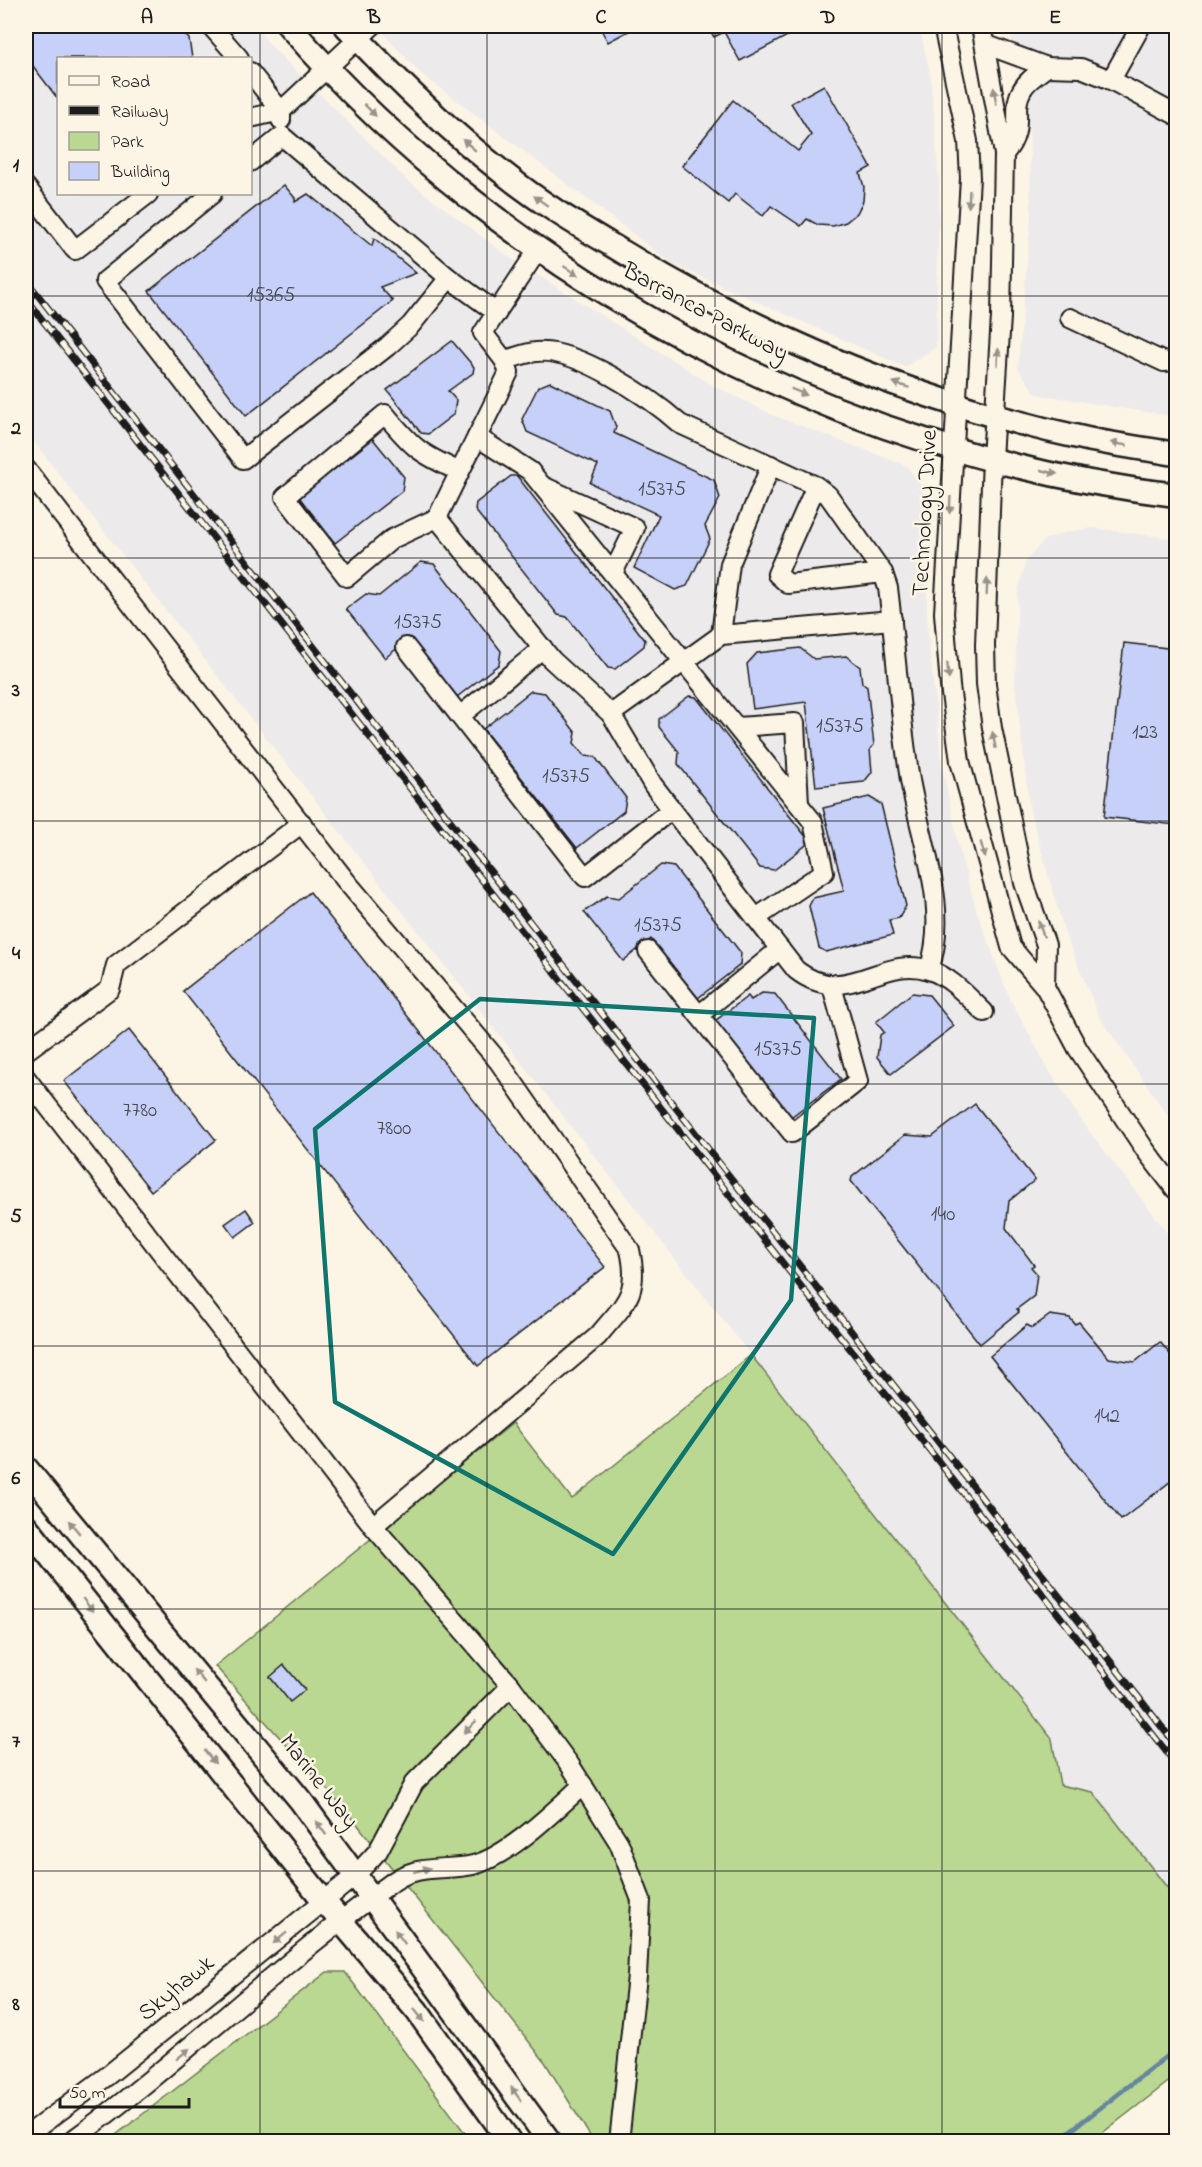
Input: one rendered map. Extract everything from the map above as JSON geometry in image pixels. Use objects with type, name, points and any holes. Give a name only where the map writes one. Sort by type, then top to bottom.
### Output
[{"type":"main road","name":"Barranca Parkway","points":[[289,26],[419,157],[479,205],[570,270],[653,321],[715,354],[846,411],[953,447],[1074,478],[1176,495]]},
{"type":"main road","name":"Barranca Parkway","points":[[359,30],[439,120],[505,175],[554,211],[678,286],[736,315],[870,374],[956,404],[1088,439],[1176,454]]},
{"type":"main road","name":"Marine Way","points":[[26,1468],[301,1801],[550,2142]]},
{"type":"main road","points":[[26,1526],[324,1900],[417,2011],[510,2142]]},
{"type":"street","points":[[211,26],[238,57]]},
{"type":"street","name":"Technology Drive","points":[[943,26],[968,141],[970,178],[944,613],[950,686],[960,761],[1011,947],[1045,987],[1078,1049],[1146,1151],[1176,1190]]},
{"type":"street","name":"Technology Drive","points":[[981,26],[987,45],[1004,154],[1001,316],[992,458],[985,645],[986,684],[992,728],[1024,883],[1046,945],[1045,987]]},
{"type":"street","points":[[1111,80],[1141,26]]},
{"type":"street","points":[[252,118],[281,111],[329,68],[359,30]]},
{"type":"street","points":[[987,45],[1047,67],[1081,68],[1111,80],[1176,115]]},
{"type":"street","points":[[1004,154],[1012,144],[1018,126],[1020,92],[1026,83],[1047,67]]},
{"type":"street","points":[[252,75],[281,111],[282,136],[448,278],[497,313]]},
{"type":"street","points":[[252,160],[282,136]]},
{"type":"street","points":[[26,187],[75,250],[147,195]]},
{"type":"street","points":[[211,195],[105,281],[243,459],[388,346],[411,325],[448,278]]},
{"type":"street","points":[[458,471],[422,454],[411,445],[385,414],[285,497],[347,577],[392,539],[436,518],[458,471],[506,383],[509,372],[504,360],[483,333],[539,248]]},
{"type":"street","points":[[1070,318],[1164,362],[1176,361]]},
{"type":"street","points":[[504,360],[537,352],[551,353],[583,362],[662,407],[680,424],[816,486],[828,495],[883,573],[892,620],[910,780],[932,879],[938,920],[936,950],[929,970]]},
{"type":"street","points":[[477,437],[530,471],[813,822],[824,872],[756,918]]},
{"type":"street","points":[[721,635],[730,564],[771,465]]},
{"type":"street","points":[[26,469],[346,881],[499,1062],[630,1250],[636,1275],[628,1299],[598,1336],[373,1526]]},
{"type":"street","points":[[542,485],[635,528],[613,573]]},
{"type":"street","points":[[816,486],[777,574],[788,584],[883,573]]},
{"type":"street","points":[[436,518],[543,648],[612,714],[652,785],[796,970],[808,979],[832,986],[896,970],[918,967],[929,970],[955,985],[984,1012]]},
{"type":"street","points":[[612,714],[721,635],[892,620]]},
{"type":"street","points":[[406,647],[585,877],[671,810]]},
{"type":"street","points":[[460,716],[543,648]]},
{"type":"street","points":[[737,727],[795,723],[799,804]]},
{"type":"street","points":[[26,1051],[110,989],[116,965],[302,823]]},
{"type":"street","points":[[699,1015],[780,949]]},
{"type":"street","points":[[648,951],[792,1133],[858,1081],[832,986]]},
{"type":"street","points":[[26,1078],[373,1526],[512,1686],[583,1785],[619,1843],[641,1900],[637,1976],[619,2142]]},
{"type":"street","name":"Skyhawk","points":[[26,2136],[107,2076],[355,1876],[378,1851],[414,1783],[512,1686]]},
{"type":"street","points":[[70,2142],[139,2090],[342,1921],[396,1879],[424,1868],[473,1865],[494,1857],[543,1821],[583,1785]]},
{"type":"highlighted area","points":[[480,999],[814,1018],[791,1300],[613,1554],[335,1402],[315,1129]]},
{"type":"shaded area","points":[[26,26],[255,26],[273,48],[407,180],[509,257],[712,385],[775,416],[907,466],[923,488],[928,634],[942,765],[959,849],[977,912],[1010,999],[1048,1069],[1083,1123],[1176,1244],[1176,1899],[1093,1792],[1060,1786],[1052,1739],[26,432]]},
{"type":"shaded area","points":[[376,26],[919,26],[931,78],[939,184],[936,347],[905,367],[674,265],[419,72]]},
{"type":"shaded area","points":[[1008,26],[1176,26],[1176,417],[1036,394],[1018,368],[1031,217],[1030,158],[1028,107]]},
{"type":"shaded area","points":[[1093,528],[1176,539],[1176,1127],[1100,1018],[1065,934],[1030,811],[1015,685],[1018,592],[1026,561],[1044,540],[1067,532]]},
{"type":"green space","points":[[751,1355],[1052,1739],[1060,1785],[1093,1792],[1176,1899],[1176,2076],[1092,2141],[593,2141],[545,2062],[350,1815],[215,1666],[513,1423],[572,1499]]},
{"type":"green space","points":[[327,1972],[345,1972],[471,2141],[108,2141]]},
{"type":"building","points":[[26,26],[177,26],[189,39],[192,57],[57,57],[57,98],[26,57]]},
{"type":"building","points":[[599,26],[638,26],[608,42]]},
{"type":"building","points":[[707,26],[789,26],[793,33],[740,61],[724,32],[714,37]]},
{"type":"building","points":[[824,85],[871,167],[860,173],[864,187],[863,201],[857,213],[846,222],[833,226],[818,225],[807,219],[801,226],[771,206],[763,216],[735,194],[728,203],[682,166],[733,100],[798,151],[811,135],[791,103]]},
{"type":"building","points":[[284,185],[295,198],[295,202],[308,194],[372,246],[374,238],[416,273],[380,287],[393,301],[246,416],[149,291]]},
{"type":"building","points":[[452,341],[474,367],[473,373],[448,391],[456,400],[454,414],[428,434],[421,433],[387,390]]},
{"type":"building","points":[[550,382],[610,411],[616,427],[614,433],[714,480],[720,498],[705,526],[710,539],[687,586],[675,590],[634,568],[659,515],[590,483],[598,465],[527,432],[522,419],[538,387]]},
{"type":"building","points":[[373,439],[404,477],[402,491],[335,543],[299,497]]},
{"type":"building","points":[[511,476],[517,476],[645,640],[644,646],[615,669],[608,668],[567,617],[558,615],[475,510],[476,503]]},
{"type":"building","points":[[421,562],[434,564],[501,651],[499,664],[457,697],[410,638],[385,658],[346,609],[366,594],[379,596]]},
{"type":"building","points":[[1124,643],[1176,649],[1176,825],[1104,817]]},
{"type":"building","points":[[800,648],[814,659],[846,656],[860,667],[862,683],[867,687],[874,745],[870,749],[872,772],[864,782],[816,787],[806,702],[753,709],[747,664],[757,653]]},
{"type":"building","points":[[531,691],[545,693],[576,733],[574,743],[585,756],[595,757],[626,798],[624,811],[577,848],[483,729]]},
{"type":"building","points":[[689,696],[696,697],[807,838],[806,845],[774,870],[760,868],[678,764],[679,752],[659,727],[659,719]]},
{"type":"building","points":[[869,797],[881,804],[906,906],[899,918],[889,920],[893,935],[826,952],[819,948],[809,906],[813,898],[844,891],[823,808]]},
{"type":"building","points":[[661,865],[674,867],[741,953],[740,965],[698,998],[651,939],[623,961],[584,912],[607,896],[619,898]]},
{"type":"building","points":[[310,892],[605,1267],[478,1366],[183,991]]},
{"type":"building","points":[[762,993],[775,994],[841,1079],[791,1117],[715,1021],[748,996],[751,1000]]},
{"type":"building","points":[[912,993],[929,995],[954,1026],[891,1074],[877,1057],[880,1035],[884,1032],[876,1022]]},
{"type":"building","points":[[129,1030],[216,1140],[151,1191],[64,1081]]},
{"type":"building","points":[[975,1104],[1035,1180],[1009,1201],[1006,1228],[1034,1265],[1031,1267],[1037,1274],[1034,1296],[1017,1309],[1019,1312],[980,1344],[851,1181],[852,1177],[905,1135],[932,1137]]},
{"type":"building","points":[[246,1209],[255,1222],[235,1237],[225,1224]]},
{"type":"building","points":[[1050,1315],[1070,1318],[1075,1324],[1079,1322],[1109,1358],[1135,1362],[1160,1342],[1176,1361],[1176,1471],[1173,1473],[1176,1477],[1121,1520],[990,1356],[1027,1325],[1032,1328]]},
{"type":"building","points":[[284,1665],[305,1690],[290,1702],[270,1677]]},
{"type":"waterway","points":[[1056,2142],[1176,2049]]},
{"type":"railway","points":[[26,280],[1176,1745]]},
{"type":"railway","points":[[26,299],[1176,1764]]}]
